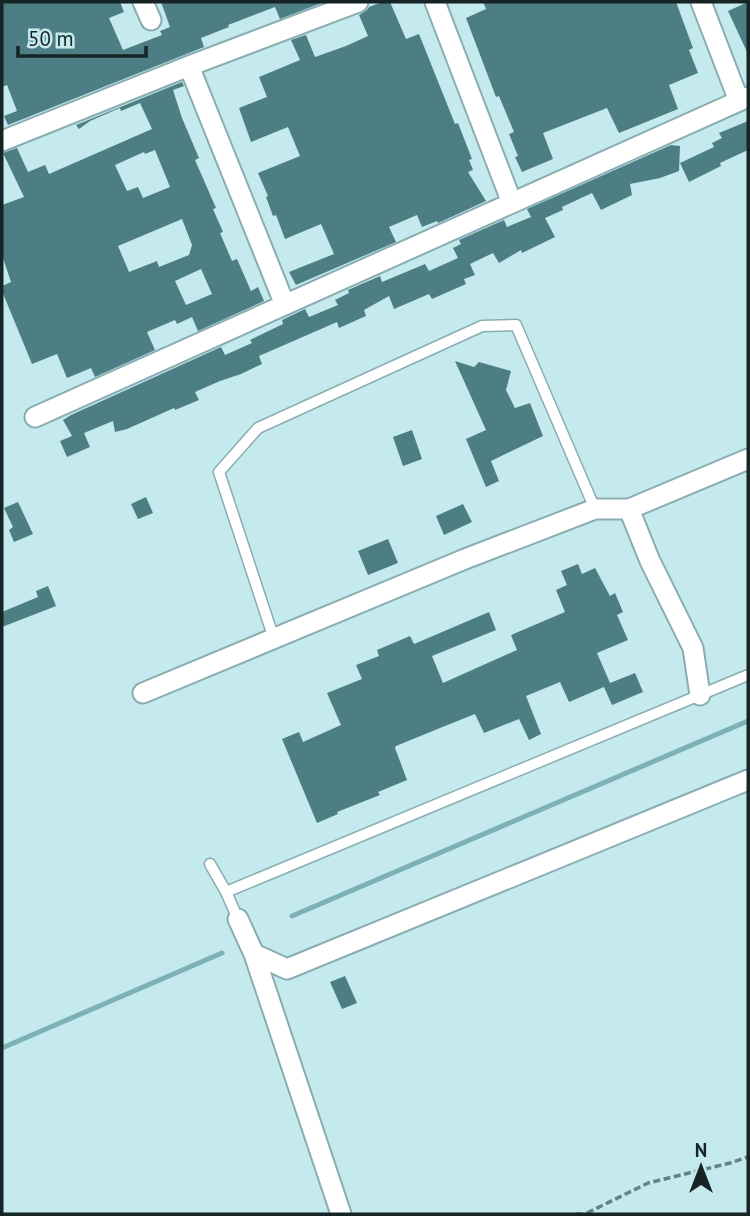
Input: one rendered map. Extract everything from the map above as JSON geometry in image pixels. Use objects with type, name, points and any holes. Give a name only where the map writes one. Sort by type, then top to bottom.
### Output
[{"type":"street","points":[[143,2],[151,20]]},
{"type":"street","points":[[2,141],[358,2]]},
{"type":"street","points":[[435,2],[512,203]]},
{"type":"street","points":[[35,417],[743,99],[701,2]]},
{"type":"street","points":[[189,66],[285,305]]},
{"type":"street","points":[[143,693],[465,559],[595,509],[629,509],[748,459]]},
{"type":"street","points":[[629,509],[650,561],[693,648],[700,695]]},
{"type":"street","points":[[254,954],[287,969],[748,780]]},
{"type":"street","points":[[238,919],[254,954],[341,1214]]},
{"type":"lane","points":[[274,639],[219,472],[258,428],[482,326],[516,325],[595,509]]},
{"type":"lane","points":[[226,891],[748,676]]},
{"type":"lane","points":[[210,864],[238,919]]},
{"type":"path","points":[[576,1214],[589,1214],[648,1183],[748,1157]]},
{"type":"building","points":[[2,2],[120,2],[124,12],[109,18],[123,50],[162,35],[160,31],[170,27],[161,2],[324,2],[280,19],[275,7],[228,25],[229,27],[201,38],[204,47],[8,125],[4,116],[17,111],[7,85],[2,87]]},
{"type":"building","points":[[382,2],[390,2],[406,39],[419,34],[472,159],[469,160],[473,170],[468,172],[486,201],[438,223],[437,221],[422,227],[417,215],[389,227],[396,242],[296,285],[289,272],[334,254],[321,224],[285,239],[276,215],[273,216],[258,173],[300,156],[288,127],[251,142],[239,108],[267,97],[259,77],[300,60],[291,40],[306,35],[315,57],[346,46],[368,36],[359,15]]},
{"type":"building","points":[[483,2],[676,2],[693,48],[689,50],[698,73],[669,85],[678,109],[619,133],[607,108],[543,133],[553,159],[522,172],[509,134],[514,132],[499,96],[496,97],[466,18],[486,9]]},
{"type":"building","points":[[748,2],[748,54],[728,11]]},
{"type":"building","points":[[182,82],[184,86],[173,90],[199,158],[195,160],[216,208],[213,209],[223,232],[220,233],[232,261],[237,259],[251,291],[258,287],[264,301],[198,331],[192,317],[177,324],[175,320],[147,332],[155,350],[95,377],[91,368],[67,378],[57,354],[32,364],[2,291],[2,286],[11,282],[2,255],[2,205],[24,197],[3,153],[17,148],[28,172],[45,165],[49,174],[152,129],[140,103],[121,111],[120,108],[90,121],[79,129],[76,125]],"holes":[[[155,150],[170,187],[143,198],[138,187],[127,191],[115,165]],[[182,219],[192,245],[189,255],[159,267],[157,261],[129,272],[118,246]],[[201,269],[212,294],[186,305],[175,281]]]},
{"type":"building","points":[[748,121],[748,150],[689,182],[680,163],[714,147],[712,143],[722,138],[719,133]]},
{"type":"building","points":[[671,145],[680,146],[679,171],[630,184],[632,195],[601,210],[592,193],[562,207],[563,210],[545,218],[555,237],[522,253],[521,250],[499,263],[493,253],[470,264],[475,275],[464,279],[466,284],[432,299],[429,294],[394,309],[389,296],[364,310],[366,316],[339,328],[337,322],[259,356],[262,364],[195,392],[199,400],[127,429],[115,432],[113,421],[84,433],[90,447],[67,457],[60,441],[72,436],[63,420],[71,415],[221,347],[225,355],[252,343],[250,340],[283,324],[282,320],[305,309],[309,317],[338,305],[335,300],[349,293],[348,290],[380,276],[382,282],[425,264],[429,271],[458,258],[453,248],[461,244],[459,240],[504,220],[507,227],[531,217],[527,209]]},
{"type":"building","points":[[455,361],[474,367],[479,362],[511,371],[506,390],[515,408],[530,403],[543,436],[491,461],[499,481],[486,487],[466,439],[486,430]]},
{"type":"building","points":[[412,430],[422,459],[403,466],[393,437]]},
{"type":"building","points":[[146,497],[153,513],[138,519],[131,504]]},
{"type":"building","points":[[18,502],[33,534],[14,542],[9,530],[13,527],[4,508]]},
{"type":"building","points":[[463,504],[472,522],[444,535],[436,516]]},
{"type":"building","points":[[388,539],[398,563],[368,575],[358,551]]},
{"type":"building","points":[[578,564],[582,574],[595,568],[610,596],[615,593],[623,612],[617,615],[628,640],[597,653],[610,683],[635,673],[643,692],[612,705],[604,687],[569,702],[560,682],[526,696],[541,734],[529,740],[519,719],[484,733],[475,714],[440,728],[396,746],[407,780],[317,823],[282,739],[299,732],[303,742],[341,725],[327,693],[362,679],[356,665],[379,656],[377,650],[410,636],[414,644],[489,612],[496,630],[432,656],[443,683],[517,650],[511,635],[565,612],[556,590],[567,585],[561,571]]},
{"type":"building","points":[[48,586],[56,606],[2,627],[2,612],[38,597],[36,591]]},
{"type":"building","points":[[345,976],[357,1003],[342,1009],[330,982]]},
{"type":"waterway","points":[[292,916],[748,721]]},
{"type":"waterway","points":[[2,1048],[222,953]]}]
